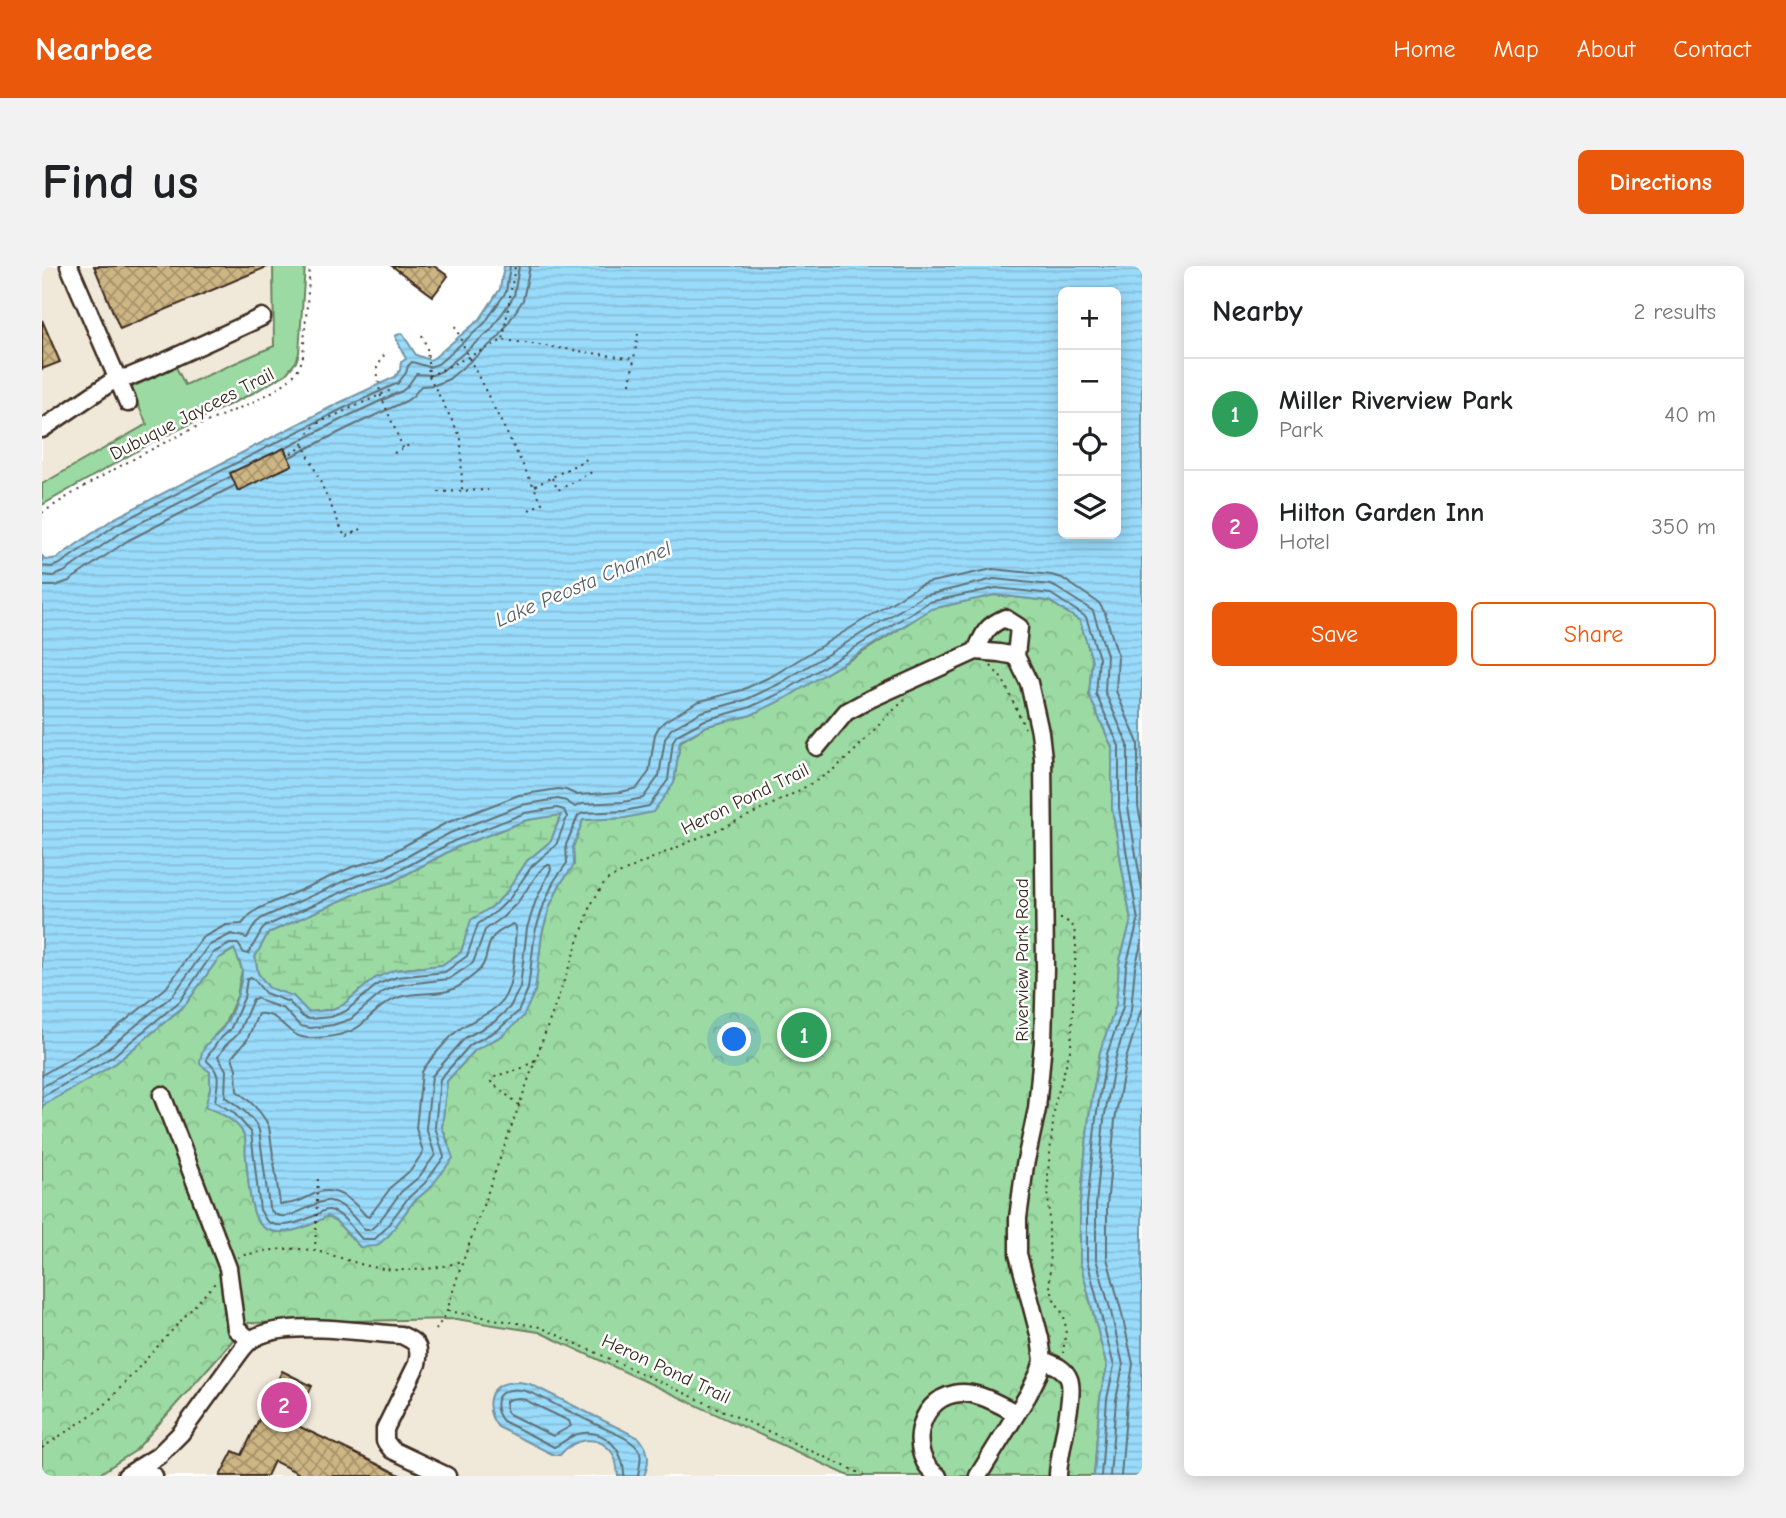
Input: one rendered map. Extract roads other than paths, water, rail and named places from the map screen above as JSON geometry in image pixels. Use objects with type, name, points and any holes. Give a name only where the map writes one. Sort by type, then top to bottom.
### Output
[{"type":"street","points":[[69,266],[128,403]]},
{"type":"street","points":[[42,429],[117,378],[129,377],[153,367],[262,317]]},
{"type":"street","points":[[817,747],[846,712],[870,699],[976,651],[1016,656],[1019,627],[1005,618],[994,623],[986,629],[976,651]]},
{"type":"street","name":"Riverview Park Road","points":[[1016,656],[1029,683],[1043,758],[1043,1042],[1037,1109],[1025,1165],[1018,1242],[1018,1254],[1040,1338],[1043,1360]]},
{"type":"street","points":[[162,1095],[228,1268],[236,1329],[251,1340]]},
{"type":"street","points":[[132,1472],[158,1456],[181,1433],[251,1340],[273,1330],[305,1328],[401,1335],[418,1346],[417,1364],[385,1429],[385,1441],[392,1450],[447,1476]]},
{"type":"street","points":[[978,1476],[1028,1395],[1043,1360],[1060,1367],[1069,1379],[1069,1401],[1058,1476]]},
{"type":"street","points":[[938,1476],[921,1457],[919,1437],[924,1418],[935,1403],[953,1394],[974,1394],[1016,1413]]},
{"type":"street","points":[[132,1472],[154,1476]]},
{"type":"water","name":"Lake Peosta Channel","points":[[504,266],[1142,266],[1142,1476],[1094,1476],[1100,1398],[1107,1367],[1080,1261],[1080,1205],[1089,1117],[1100,1052],[1116,1005],[1119,964],[1131,921],[1112,808],[1112,747],[1089,695],[1092,660],[1080,621],[1049,601],[995,595],[931,609],[786,698],[751,715],[707,726],[680,741],[674,783],[653,812],[625,818],[583,820],[573,847],[574,865],[560,884],[550,906],[542,933],[535,991],[523,1017],[503,1035],[475,1050],[447,1081],[442,1127],[453,1158],[430,1188],[413,1202],[390,1234],[377,1246],[360,1247],[336,1221],[327,1216],[312,1224],[285,1232],[268,1230],[257,1220],[250,1193],[245,1137],[233,1121],[205,1107],[210,1089],[210,1072],[200,1064],[204,1048],[223,1028],[239,992],[242,970],[234,949],[218,959],[185,1005],[116,1063],[42,1106],[42,556],[46,560],[57,558],[113,519],[395,377],[401,362],[406,359],[395,336],[402,333],[416,355],[430,360],[480,319],[500,289]],"holes":[[[561,815],[551,841],[527,861],[506,893],[493,906],[471,920],[461,952],[442,965],[395,970],[375,978],[343,1005],[330,1010],[308,1012],[293,996],[269,988],[258,973],[255,957],[268,933],[362,891],[392,882],[457,847],[527,820]]]},
{"type":"water","points":[[503,1384],[530,1384],[639,1438],[648,1456],[644,1476],[618,1476],[614,1456],[601,1443],[586,1440],[572,1445],[560,1455],[554,1455],[498,1427],[490,1411],[492,1394]]},
{"type":"place","name":"Miller Riverview Park","points":[[804,1035]]},
{"type":"place","name":"Hilton Garden Inn","points":[[284,1405]]}]
